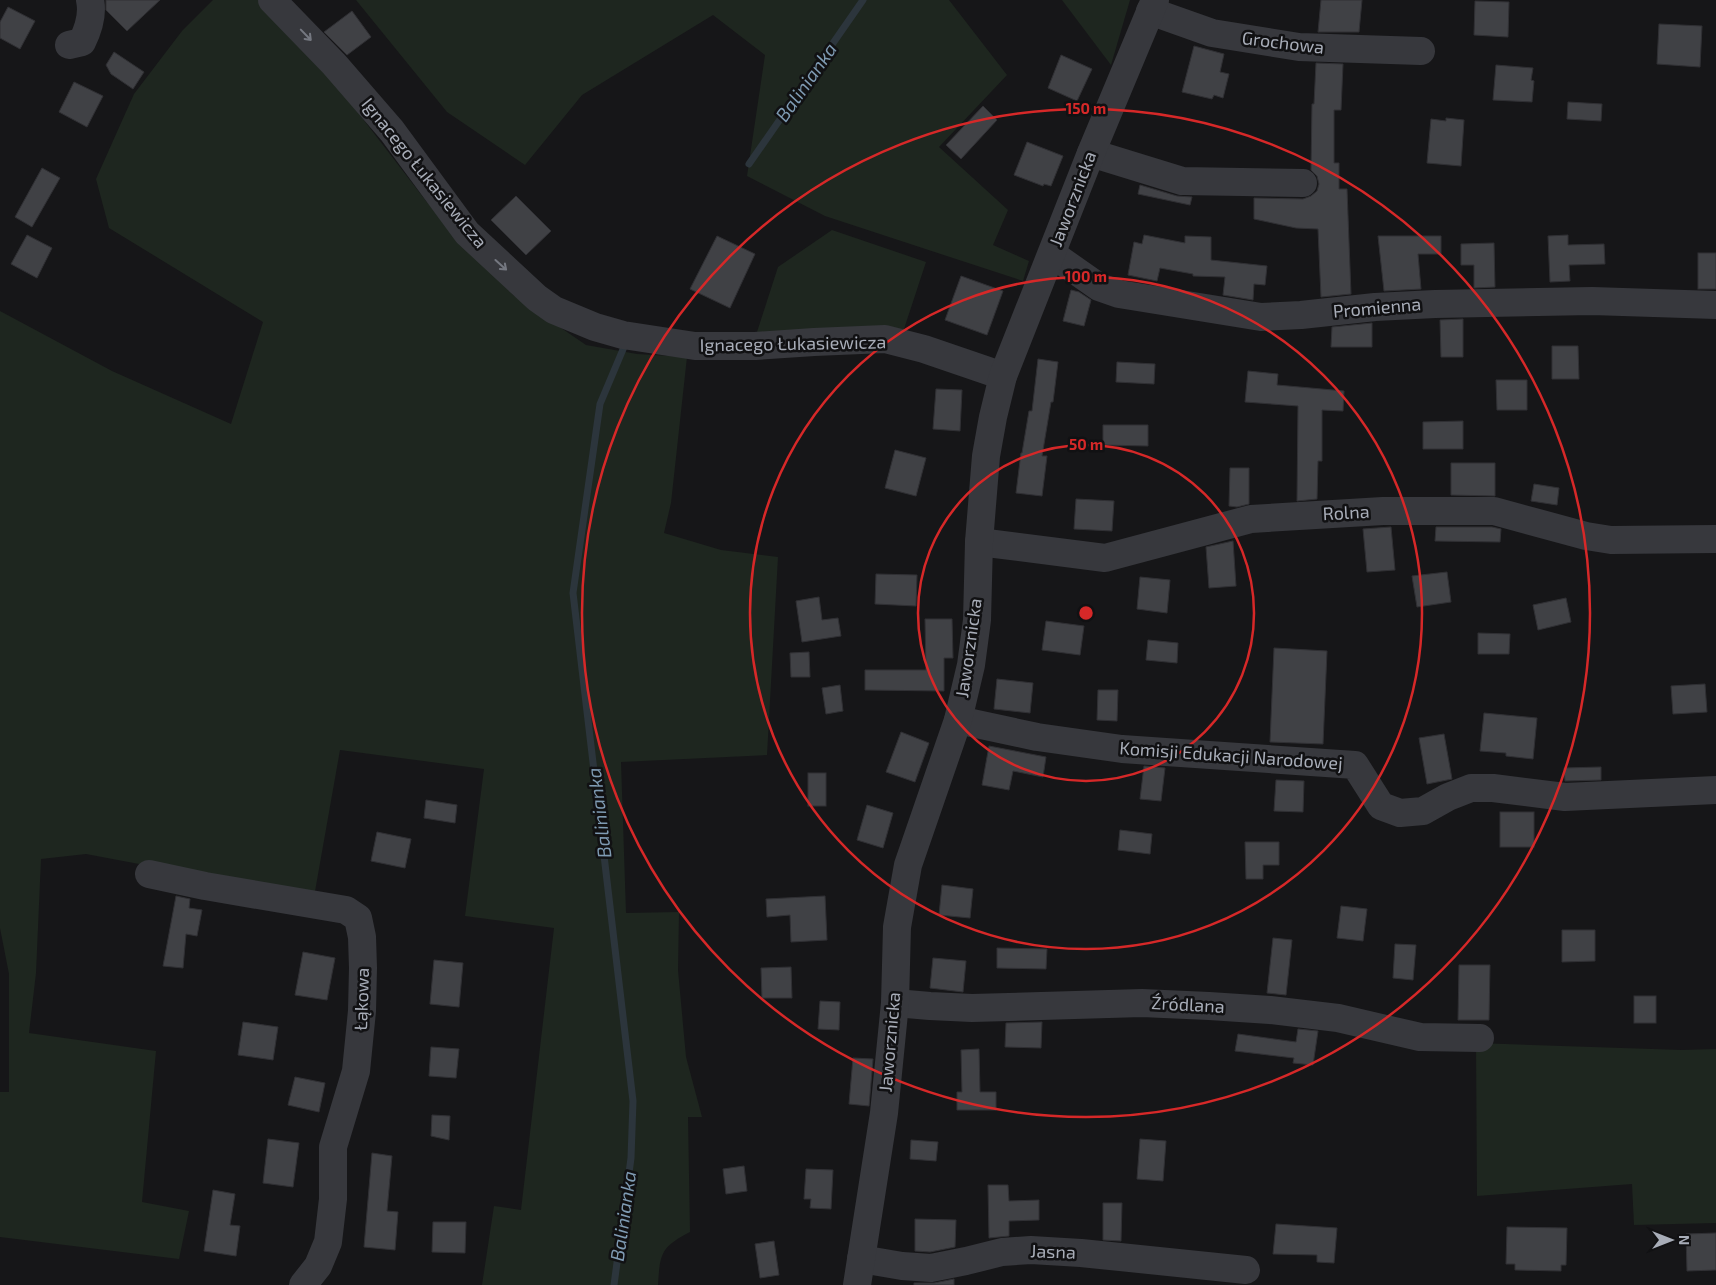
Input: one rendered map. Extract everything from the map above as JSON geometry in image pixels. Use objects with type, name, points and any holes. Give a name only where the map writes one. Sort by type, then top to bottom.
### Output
[{"type":"street","points":[[69,46],[82,42],[90,15],[90,0]]},
{"type":"street","name":"Ignacego Łukasiewicza","points":[[272,0],[334,64],[392,131],[467,233],[530,291],[554,310],[595,327],[630,337],[695,346],[755,346],[885,339],[924,349],[1003,376]]},
{"type":"street","name":"Grochowa","points":[[1153,5],[1212,33],[1299,47],[1421,51]]},
{"type":"street","name":"Jaworznicka","points":[[859,1272],[884,1113],[895,1003],[897,928],[908,866],[958,720],[971,665],[977,620],[979,542],[986,456],[1003,376],[1091,153],[1153,5]]},
{"type":"street","points":[[1091,153],[1182,181],[1303,183]]},
{"type":"street","name":"Promienna","points":[[1052,254],[1099,287],[1119,294],[1261,317],[1301,316],[1375,307],[1435,304],[1592,301],[1716,305]]},
{"type":"street","name":"Rolna","points":[[979,542],[1105,558],[1251,519],[1383,511],[1494,511],[1594,538],[1612,540],[1716,539]]},
{"type":"street","name":"Komisji Edukacji Narodowej","points":[[958,720],[1037,737],[1122,748],[1355,765],[1381,806],[1400,813],[1423,812],[1448,797],[1471,788],[1492,788],[1565,797],[1716,790]]},
{"type":"street","name":"Łąkowa","points":[[149,874],[205,886],[346,910],[358,918],[362,937],[363,968],[362,1011],[356,1071],[333,1148],[333,1199],[328,1242],[318,1266],[303,1285]]},
{"type":"street","name":"Źródlana","points":[[895,1003],[972,1008],[1142,1003],[1210,1006],[1270,1010],[1338,1018],[1420,1037],[1480,1038]]},
{"type":"street","name":"Jasna","points":[[859,1272],[902,1266],[931,1268],[1002,1252],[1032,1250],[1081,1253],[1246,1270]]},
{"type":"shaded area","points":[[213,0],[264,0],[326,71],[426,201],[513,295],[586,345],[637,354],[687,357],[671,503],[664,533],[721,550],[778,557],[767,755],[621,762],[626,913],[679,912],[678,970],[686,1057],[702,1117],[688,1117],[690,1232],[673,1242],[664,1252],[661,1258],[658,1285],[482,1285],[494,1206],[521,1210],[554,928],[465,916],[484,769],[340,750],[314,897],[86,854],[41,859],[36,973],[29,1033],[156,1051],[142,1202],[189,1211],[179,1259],[0,1237],[0,1092],[9,1092],[9,974],[0,928],[0,311],[112,371],[231,424],[263,322],[109,228],[96,179],[134,94],[182,31]]},
{"type":"shaded area","points":[[356,0],[949,0],[1007,75],[939,147],[1008,210],[993,245],[1029,261],[1023,281],[825,216],[747,176],[765,55],[713,15],[582,95],[525,165],[447,112]]},
{"type":"shaded area","points":[[1062,0],[1130,0],[1111,65]]},
{"type":"shaded area","points":[[832,230],[926,262],[904,329],[757,332],[778,267]]},
{"type":"shaded area","points":[[1476,1043],[1682,1050],[1716,1049],[1716,1223],[1634,1225],[1632,1184],[1477,1196]]},
{"type":"building","points":[[106,0],[160,0],[127,31],[106,10]]},
{"type":"building","points":[[1321,0],[1362,0],[1359,32],[1318,32]]},
{"type":"building","points":[[1475,1],[1509,2],[1508,37],[1474,35]]},
{"type":"building","points":[[8,7],[35,21],[20,49],[0,38],[0,22]]},
{"type":"building","points":[[352,11],[371,37],[347,55],[324,32]]},
{"type":"building","points":[[1659,24],[1702,26],[1700,67],[1657,64]]},
{"type":"building","points":[[1194,46],[1224,54],[1220,72],[1229,74],[1223,98],[1214,95],[1212,99],[1182,92]]},
{"type":"building","points":[[114,52],[144,72],[133,89],[111,74],[106,65]]},
{"type":"building","points":[[1061,55],[1092,69],[1077,101],[1048,88]]},
{"type":"building","points":[[1316,63],[1343,64],[1341,110],[1334,110],[1334,163],[1339,163],[1339,189],[1347,189],[1351,294],[1321,297],[1318,229],[1296,228],[1254,219],[1254,198],[1303,199],[1317,191],[1319,184],[1317,176],[1311,170],[1312,104],[1314,104]]},
{"type":"building","points":[[1496,65],[1533,68],[1531,80],[1534,81],[1532,102],[1493,100]]},
{"type":"building","points":[[74,82],[103,96],[87,127],[59,112]]},
{"type":"building","points":[[1568,102],[1602,104],[1601,121],[1567,119]]},
{"type":"building","points":[[983,106],[997,120],[961,159],[946,145]]},
{"type":"building","points":[[1446,118],[1464,120],[1461,166],[1427,163],[1431,119],[1446,121]]},
{"type":"building","points":[[1027,142],[1063,156],[1051,186],[1044,184],[1043,186],[1014,175]]},
{"type":"building","points":[[42,168],[60,178],[32,227],[15,217]]},
{"type":"building","points":[[1140,185],[1177,196],[1192,197],[1190,205],[1138,194]]},
{"type":"building","points":[[516,196],[551,231],[526,255],[491,220]]},
{"type":"building","points":[[27,235],[52,248],[37,278],[11,264]]},
{"type":"building","points":[[1144,235],[1185,243],[1185,236],[1211,237],[1211,260],[1267,266],[1265,285],[1254,284],[1253,300],[1223,295],[1225,277],[1193,276],[1193,274],[1160,268],[1157,281],[1128,275],[1134,242],[1142,244]]},
{"type":"building","points":[[1568,235],[1568,245],[1604,244],[1605,264],[1569,265],[1570,281],[1550,282],[1548,236]]},
{"type":"building","points":[[717,236],[755,254],[730,308],[690,289]]},
{"type":"building","points":[[1378,236],[1441,236],[1441,254],[1418,254],[1421,289],[1384,291]]},
{"type":"building","points":[[1494,243],[1495,287],[1474,288],[1474,265],[1461,265],[1461,244]]},
{"type":"building","points":[[1698,253],[1716,253],[1716,289],[1698,289]]},
{"type":"building","points":[[961,276],[1003,291],[987,335],[945,320]]},
{"type":"building","points":[[1071,290],[1079,292],[1091,300],[1084,326],[1063,321]]},
{"type":"building","points":[[1463,319],[1463,357],[1441,357],[1440,320]]},
{"type":"building","points":[[1372,323],[1372,347],[1331,347],[1332,327]]},
{"type":"building","points":[[1552,346],[1578,346],[1579,379],[1552,379]]},
{"type":"building","points":[[1038,359],[1058,362],[1053,402],[1051,402],[1042,456],[1047,456],[1042,496],[1016,493],[1029,411],[1032,411]]},
{"type":"building","points":[[1117,362],[1155,364],[1154,384],[1116,382]]},
{"type":"building","points":[[1248,371],[1278,374],[1277,385],[1344,391],[1343,411],[1322,410],[1322,461],[1318,461],[1317,499],[1297,501],[1298,406],[1245,402]]},
{"type":"building","points":[[1496,380],[1527,380],[1527,410],[1497,410]]},
{"type":"building","points":[[936,389],[962,390],[960,431],[933,429]]},
{"type":"building","points":[[1463,421],[1463,449],[1423,449],[1423,422]]},
{"type":"building","points":[[1103,425],[1148,425],[1148,446],[1103,445]]},
{"type":"building","points":[[895,450],[926,458],[916,496],[885,488]]},
{"type":"building","points":[[1451,463],[1495,463],[1495,496],[1451,495]]},
{"type":"building","points":[[1230,468],[1249,468],[1249,504],[1237,507],[1229,506]]},
{"type":"building","points":[[1534,484],[1559,488],[1557,505],[1531,501]]},
{"type":"building","points":[[1076,499],[1114,501],[1112,531],[1074,529]]},
{"type":"building","points":[[1391,527],[1395,570],[1367,572],[1363,529]]},
{"type":"building","points":[[1436,527],[1492,527],[1501,529],[1500,542],[1435,541]]},
{"type":"building","points":[[1233,541],[1236,586],[1209,588],[1206,547]]},
{"type":"building","points":[[1447,572],[1451,602],[1417,607],[1412,576]]},
{"type":"building","points":[[876,574],[917,575],[916,606],[875,604]]},
{"type":"building","points":[[1140,577],[1170,580],[1167,613],[1137,609]]},
{"type":"building","points":[[819,597],[822,620],[838,618],[841,636],[802,642],[796,601]]},
{"type":"building","points":[[1566,598],[1571,622],[1538,630],[1533,605]]},
{"type":"building","points":[[925,619],[952,619],[953,658],[944,658],[944,691],[865,690],[865,670],[926,670]]},
{"type":"building","points":[[1046,621],[1084,626],[1080,655],[1042,650]]},
{"type":"building","points":[[1478,633],[1510,634],[1509,654],[1478,654]]},
{"type":"building","points":[[1148,640],[1178,643],[1177,663],[1146,660]]},
{"type":"building","points":[[1274,648],[1327,651],[1323,744],[1270,742]]},
{"type":"building","points":[[809,652],[810,677],[791,677],[790,653]]},
{"type":"building","points":[[997,679],[1033,683],[1030,713],[994,709]]},
{"type":"building","points":[[1705,684],[1707,712],[1673,714],[1671,686]]},
{"type":"building","points":[[840,685],[843,711],[826,714],[822,688]]},
{"type":"building","points":[[1098,690],[1118,690],[1117,721],[1097,720]]},
{"type":"building","points":[[1484,713],[1537,718],[1533,759],[1506,756],[1506,753],[1480,751]]},
{"type":"building","points":[[901,732],[929,743],[915,782],[886,772]]},
{"type":"building","points":[[1444,734],[1452,779],[1427,784],[1419,738]]},
{"type":"building","points":[[989,746],[1046,757],[1043,777],[1013,771],[1009,790],[982,785]]},
{"type":"building","points":[[1144,766],[1165,768],[1161,801],[1140,799]]},
{"type":"building","points":[[1601,767],[1601,780],[1565,781],[1564,768]]},
{"type":"building","points":[[808,773],[826,773],[826,806],[808,806]]},
{"type":"building","points":[[1276,780],[1304,781],[1303,812],[1274,811]]},
{"type":"building","points":[[426,800],[457,805],[455,823],[424,818]]},
{"type":"building","points":[[867,805],[893,813],[883,848],[857,840]]},
{"type":"building","points":[[1500,812],[1534,812],[1534,847],[1500,847]]},
{"type":"building","points":[[1120,830],[1152,834],[1150,854],[1118,850]]},
{"type":"building","points":[[377,832],[411,839],[405,868],[371,861]]},
{"type":"building","points":[[1245,842],[1279,842],[1279,865],[1263,865],[1263,879],[1246,879]]},
{"type":"building","points":[[942,885],[973,889],[970,918],[939,915]]},
{"type":"building","points":[[176,896],[190,899],[189,908],[202,910],[197,936],[186,934],[183,968],[163,966]]},
{"type":"building","points":[[825,896],[827,940],[791,942],[790,915],[767,917],[766,899]]},
{"type":"building","points":[[1341,906],[1367,909],[1363,941],[1337,938]]},
{"type":"building","points":[[1562,930],[1595,930],[1595,961],[1562,962]]},
{"type":"building","points":[[1273,938],[1292,940],[1286,995],[1267,993]]},
{"type":"building","points":[[1395,944],[1416,945],[1413,980],[1393,978]]},
{"type":"building","points":[[997,948],[1047,949],[1046,969],[997,968]]},
{"type":"building","points":[[303,952],[335,958],[327,1000],[295,995]]},
{"type":"building","points":[[933,958],[966,961],[963,992],[930,988]]},
{"type":"building","points":[[434,960],[463,963],[459,1007],[430,1004]]},
{"type":"building","points":[[1459,965],[1490,965],[1489,1020],[1458,1020]]},
{"type":"building","points":[[791,967],[792,998],[762,998],[761,968]]},
{"type":"building","points":[[1634,996],[1656,996],[1656,1023],[1634,1023]]},
{"type":"building","points":[[820,1001],[840,1002],[839,1030],[818,1029]]},
{"type":"building","points":[[243,1022],[278,1027],[273,1060],[238,1055]]},
{"type":"building","points":[[1042,1022],[1041,1048],[1005,1047],[1006,1023]]},
{"type":"building","points":[[1298,1029],[1318,1031],[1313,1065],[1293,1063],[1294,1058],[1235,1051],[1238,1034],[1296,1042]]},
{"type":"building","points":[[431,1047],[459,1049],[456,1078],[429,1076]]},
{"type":"building","points":[[979,1049],[980,1092],[996,1092],[996,1110],[957,1110],[957,1092],[962,1092],[961,1050]]},
{"type":"building","points":[[853,1058],[873,1059],[869,1106],[849,1104]]},
{"type":"building","points":[[295,1077],[325,1083],[319,1112],[288,1105]]},
{"type":"building","points":[[432,1115],[450,1116],[449,1140],[431,1136]]},
{"type":"building","points":[[268,1139],[299,1143],[293,1187],[263,1183]]},
{"type":"building","points":[[1140,1139],[1166,1141],[1163,1181],[1137,1179]]},
{"type":"building","points":[[911,1140],[938,1142],[936,1161],[910,1159]]},
{"type":"building","points":[[372,1153],[392,1156],[387,1211],[398,1212],[395,1250],[364,1247]]},
{"type":"building","points":[[744,1166],[747,1191],[726,1194],[723,1169]]},
{"type":"building","points":[[806,1169],[833,1170],[831,1209],[810,1208],[811,1199],[804,1199]]},
{"type":"building","points":[[988,1185],[1008,1185],[1009,1201],[1039,1200],[1039,1220],[1009,1221],[1009,1236],[989,1238]]},
{"type":"building","points":[[213,1190],[235,1194],[230,1225],[240,1226],[236,1256],[204,1251]]},
{"type":"building","points":[[1103,1203],[1122,1203],[1121,1241],[1103,1240]]},
{"type":"building","points":[[915,1219],[956,1220],[955,1247],[930,1252],[915,1251]]},
{"type":"building","points":[[433,1222],[466,1222],[465,1253],[432,1252]]},
{"type":"building","points":[[1276,1224],[1337,1228],[1334,1263],[1317,1262],[1317,1255],[1273,1254]]},
{"type":"building","points":[[1507,1227],[1567,1228],[1566,1265],[1561,1265],[1561,1271],[1515,1270],[1515,1264],[1506,1264]]},
{"type":"building","points":[[1716,1233],[1716,1270],[1687,1271],[1686,1234]]},
{"type":"building","points":[[774,1241],[779,1275],[760,1278],[755,1244]]},
{"type":"building","points":[[954,1279],[954,1285],[914,1285],[914,1283],[934,1283]]},
{"type":"waterway","name":"Balinianka","points":[[749,164],[863,0]]},
{"type":"waterway","name":"Balinianka","points":[[614,1285],[631,1158],[633,1101],[573,593],[600,404],[624,347]]}]
